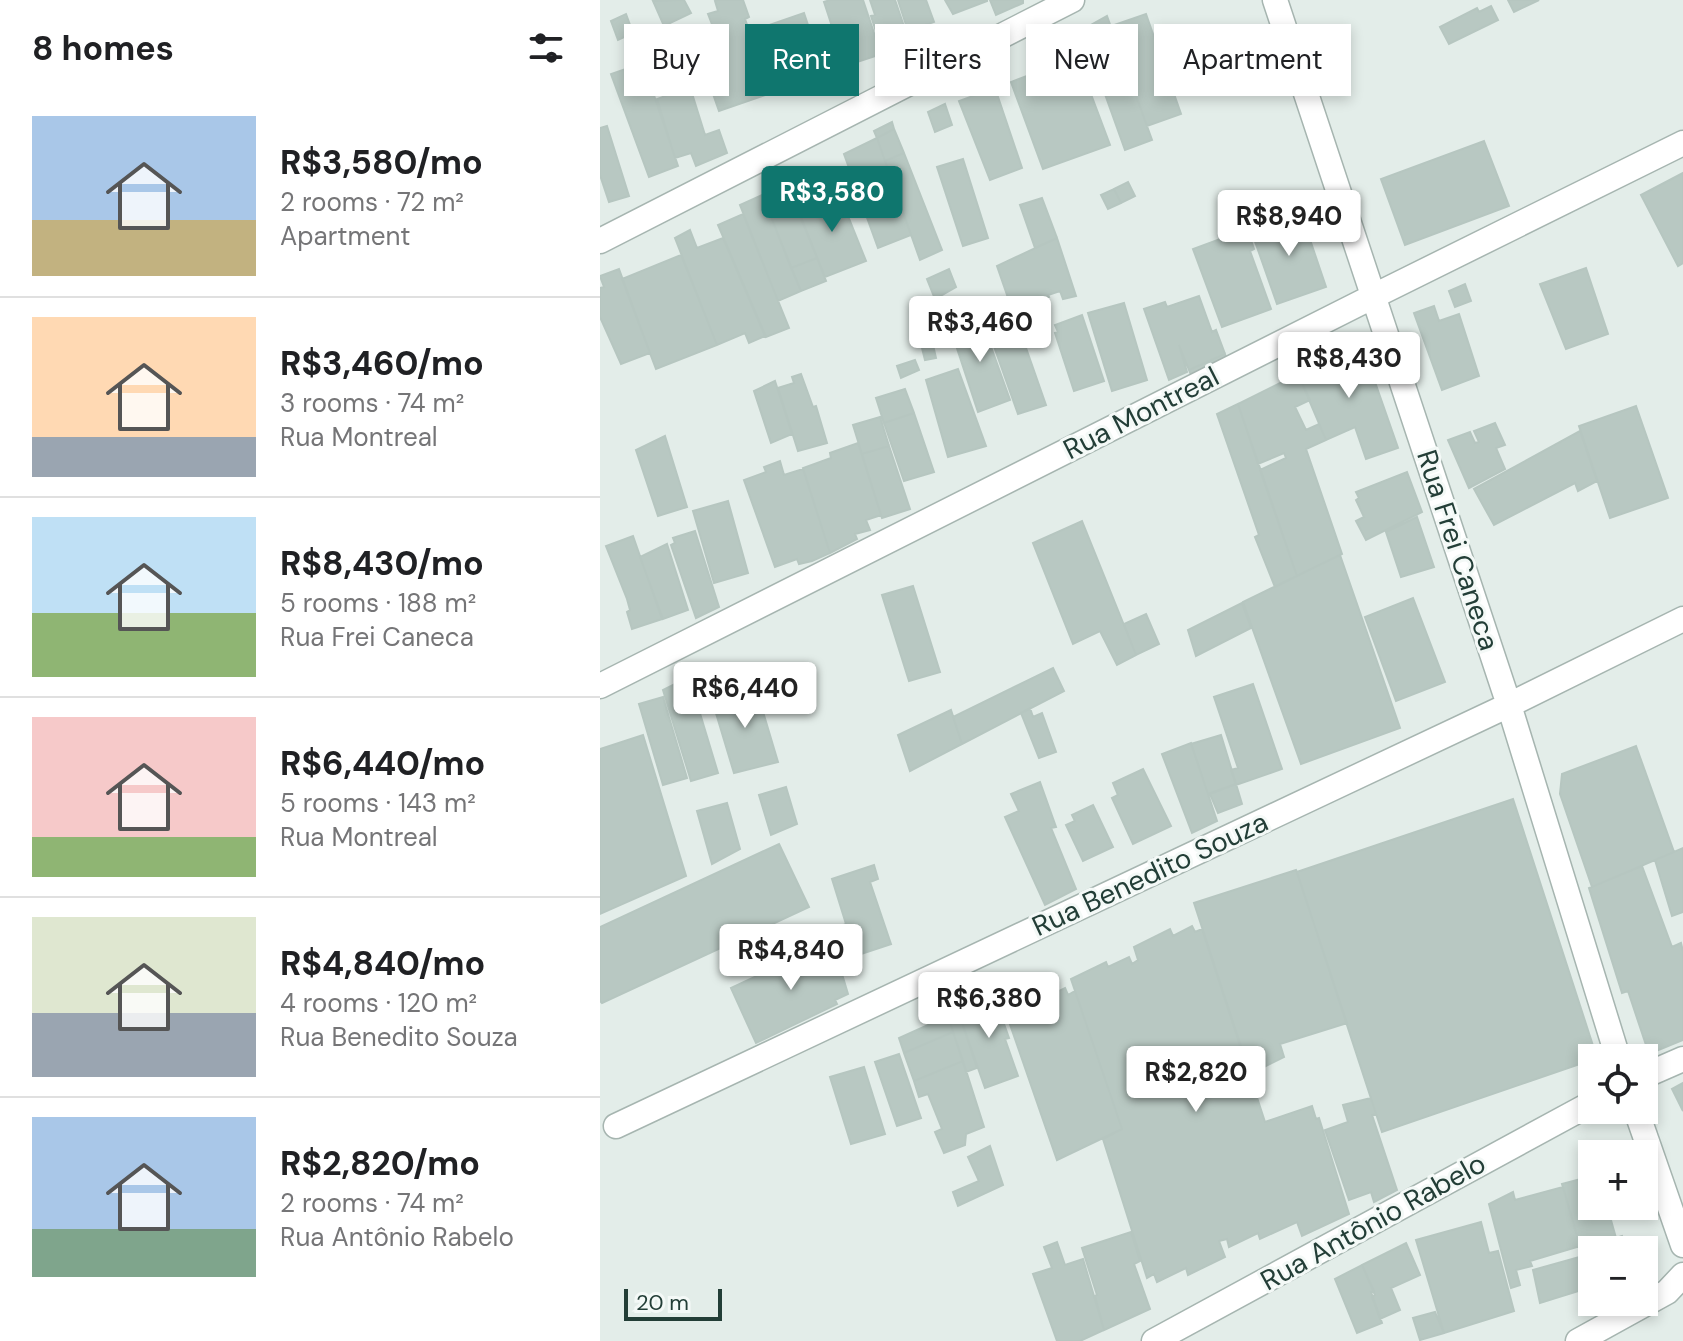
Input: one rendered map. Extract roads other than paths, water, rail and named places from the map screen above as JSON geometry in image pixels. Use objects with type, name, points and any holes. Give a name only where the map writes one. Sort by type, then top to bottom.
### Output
[{"type":"street","points":[[600,241],[1072,0]]},
{"type":"street","name":"Rua Frei Caneca","points":[[1275,0],[1509,705],[1614,1044]]},
{"type":"street","name":"Rua Montreal","points":[[600,686],[1683,143]]},
{"type":"street","name":"Rua Benedito Souza","points":[[616,1126],[1509,705],[1683,619]]},
{"type":"street","points":[[1658,1070],[1683,1059]]},
{"type":"street","name":"Rua Antônio Rabelo","points":[[1154,1341],[1578,1111]]},
{"type":"street","points":[[1641,1124],[1683,1245]]},
{"type":"street","points":[[1578,1341],[1675,1283]]}]
